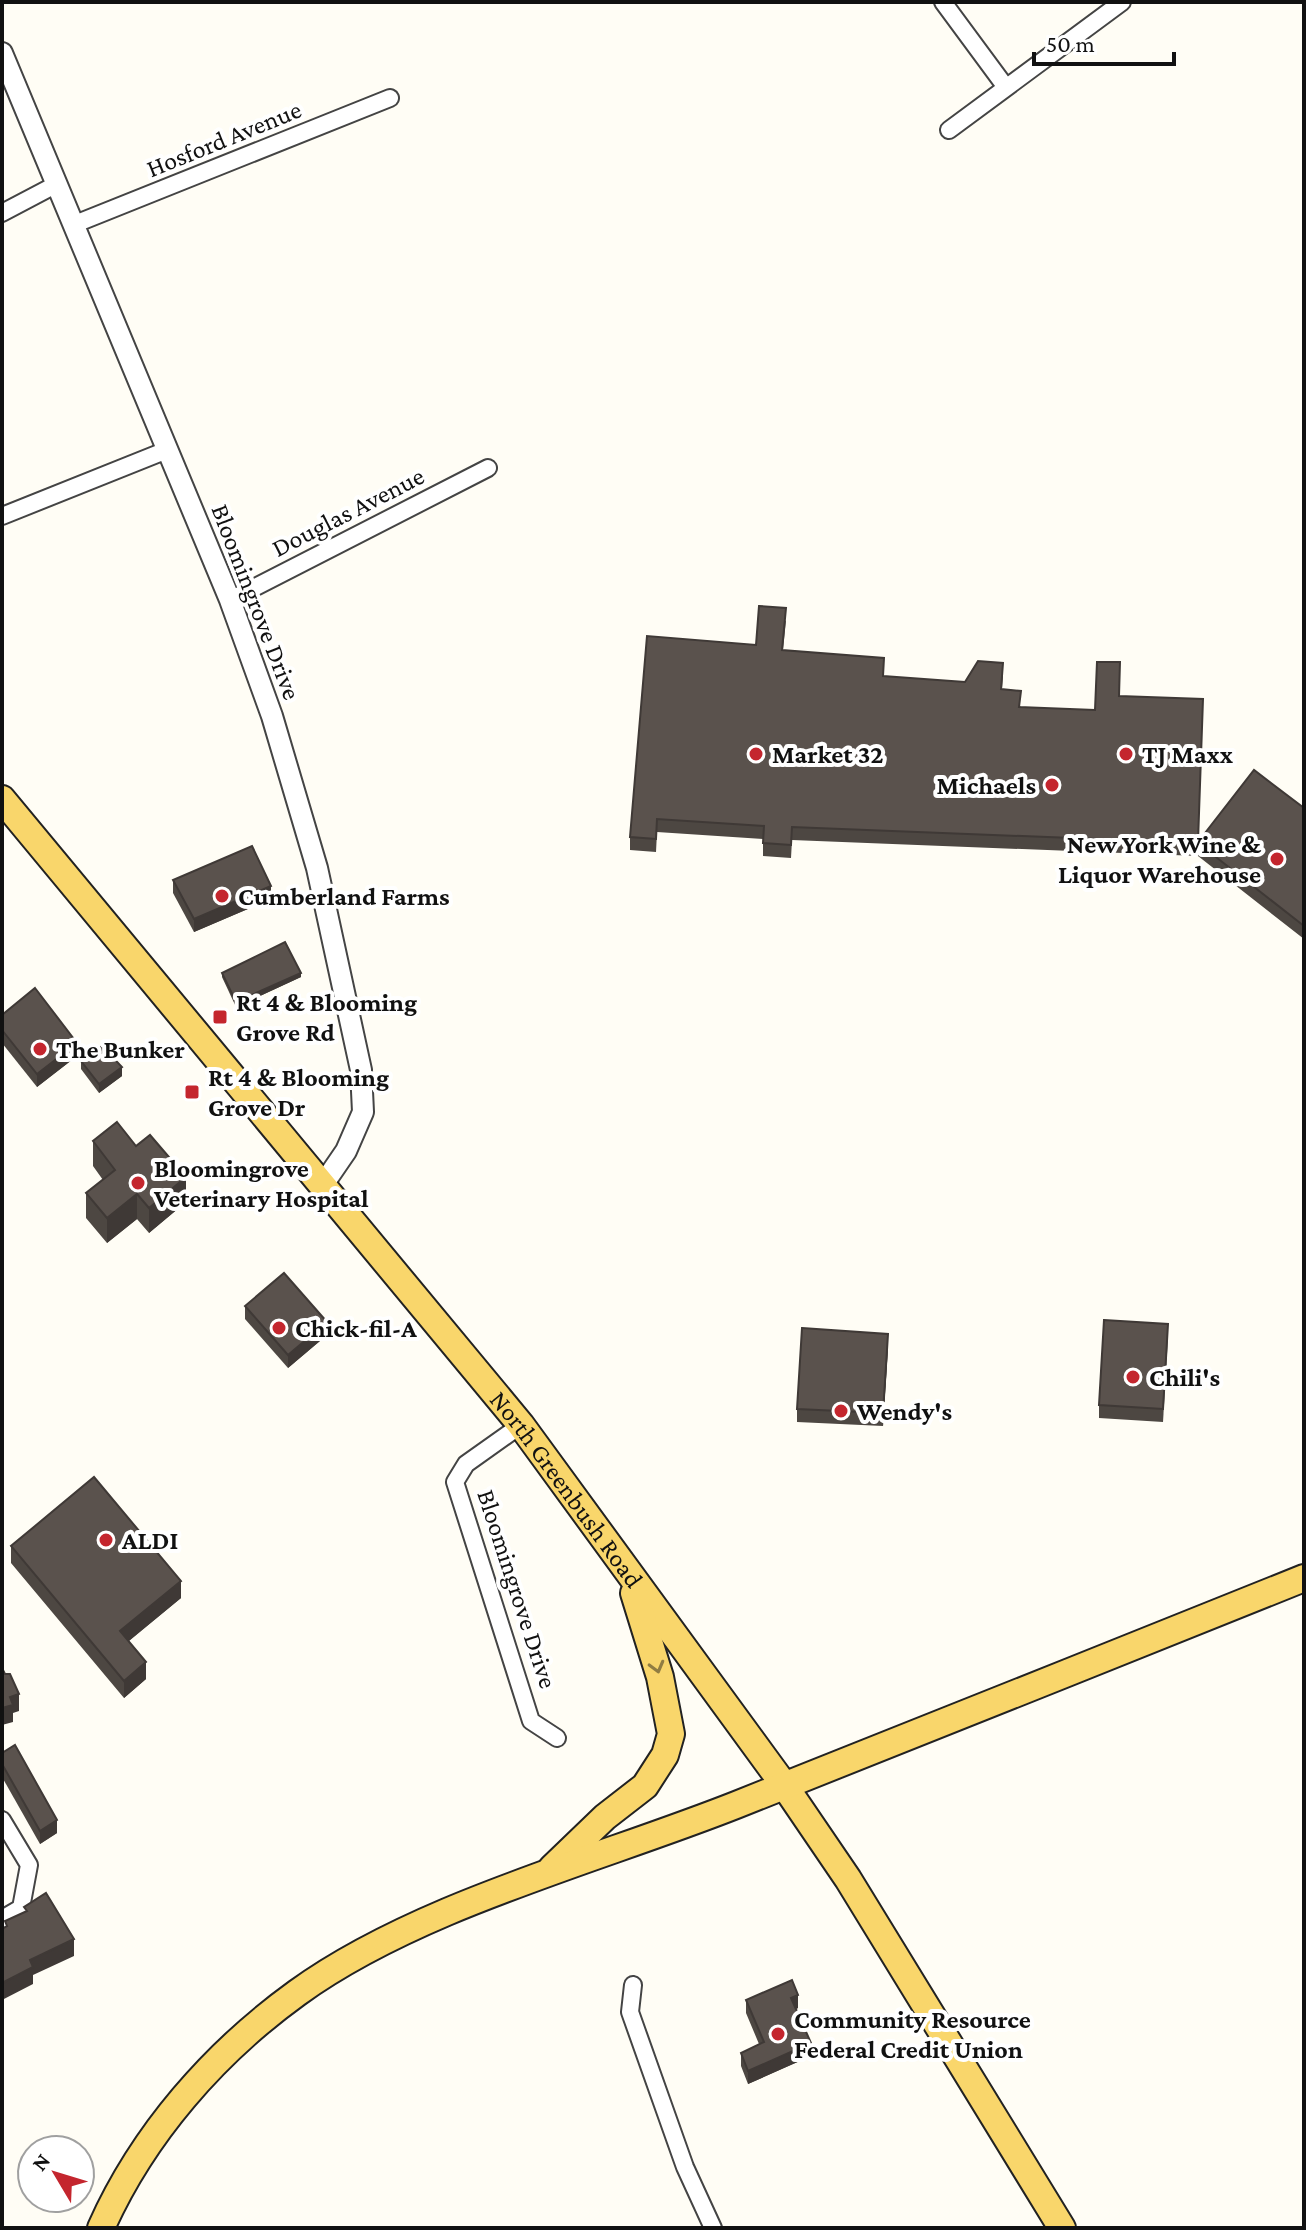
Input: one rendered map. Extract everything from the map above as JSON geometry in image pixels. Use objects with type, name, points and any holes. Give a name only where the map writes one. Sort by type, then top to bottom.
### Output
[{"type":"main road","name":"North Greenbush Road","points":[[2,799],[521,1425],[784,1785],[848,1879],[1062,2228]]},
{"type":"main road","points":[[542,1877],[605,1817],[645,1786],[665,1755],[671,1734],[660,1677],[625,1566]]},
{"type":"main road","points":[[101,2228],[134,2166],[192,2088],[261,2021],[337,1967],[375,1946],[542,1877],[784,1785],[1304,1578]]},
{"type":"street","points":[[943,2],[1005,86]]},
{"type":"street","points":[[949,130],[1122,2]]},
{"type":"street","name":"Bloomingrove Drive","points":[[2,53],[230,600],[272,716],[317,868],[361,1070],[363,1112],[346,1151],[322,1186]]},
{"type":"street","name":"Hosford Avenue","points":[[75,224],[390,98]]},
{"type":"street","points":[[2,213],[57,184]]},
{"type":"street","points":[[2,516],[167,450]]},
{"type":"street","name":"Douglas Avenue","points":[[230,600],[488,468]]},
{"type":"street","name":"Bloomingrove Drive","points":[[521,1425],[466,1464],[455,1482],[531,1721],[557,1738]]},
{"type":"street","points":[[2,1820],[29,1865],[21,1908],[2,1919]]},
{"type":"street","points":[[633,1985],[630,2012],[685,2167],[713,2228]]},
{"type":"building","points":[[759,606],[786,608],[782,650],[884,658],[883,676],[965,682],[978,661],[1003,663],[1001,689],[1021,691],[1019,707],[1095,710],[1097,662],[1120,662],[1119,696],[1203,699],[1198,842],[1254,770],[1304,808],[1304,926],[1198,843],[792,827],[791,845],[763,843],[764,826],[657,819],[656,839],[630,837],[647,636],[756,645]]},
{"type":"building","name":"Cumberland Farms","points":[[252,846],[271,886],[194,919],[173,880]]},
{"type":"building","points":[[285,942],[301,973],[236,1002],[222,973]]},
{"type":"building","name":"The Bunker","points":[[35,988],[77,1043],[37,1074],[2,1030],[2,1015]]},
{"type":"building","points":[[102,1046],[122,1067],[99,1084],[81,1061]]},
{"type":"building","points":[[117,1122],[136,1146],[150,1135],[186,1177],[149,1208],[137,1194],[107,1218],[86,1193],[115,1170],[93,1141]]},
{"type":"building","points":[[284,1273],[327,1322],[288,1355],[245,1306]]},
{"type":"building","name":"Chili's","points":[[1104,1320],[1168,1324],[1163,1409],[1099,1405]]},
{"type":"building","points":[[802,1328],[888,1334],[883,1413],[797,1409]]},
{"type":"building","points":[[94,1477],[181,1581],[120,1631],[146,1662],[124,1681],[11,1546]]},
{"type":"building","points":[[2,1668],[5,1674],[10,1674],[19,1694],[10,1697],[13,1705],[2,1708]]},
{"type":"building","points":[[15,1745],[57,1820],[40,1831],[2,1764],[2,1753]]},
{"type":"building","points":[[46,1893],[74,1939],[30,1960],[33,1967],[2,1983],[2,1929],[7,1926],[5,1921],[27,1911],[24,1907]]},
{"type":"building","name":"Community Resource Federal Credit Union","points":[[792,1980],[798,1995],[791,1998],[811,2043],[748,2071],[741,2053],[764,2042],[746,2000]]},
{"type":"place","name":"Market 32","points":[[756,754]]},
{"type":"place","name":"TJ Maxx","points":[[1126,754]]},
{"type":"place","name":"Michaels","points":[[1052,785]]},
{"type":"place","name":"New York Wine & Liquor Warehouse","points":[[1277,859]]},
{"type":"place","name":"Cumberland Farms","points":[[222,896]]},
{"type":"place","name":"Rt 4 & Blooming Grove Rd","points":[[220,1017]]},
{"type":"place","name":"The Bunker","points":[[40,1049]]},
{"type":"place","name":"Rt 4 & Blooming Grove Dr","points":[[192,1092]]},
{"type":"place","name":"Bloomingrove Veterinary Hospital","points":[[138,1183]]},
{"type":"place","name":"Chick-fil-A","points":[[279,1328]]},
{"type":"place","name":"Chili's","points":[[1133,1377]]},
{"type":"place","name":"Wendy's","points":[[841,1411]]},
{"type":"place","name":"ALDI","points":[[106,1540]]},
{"type":"place","name":"Community Resource Federal Credit Union","points":[[778,2034]]}]
